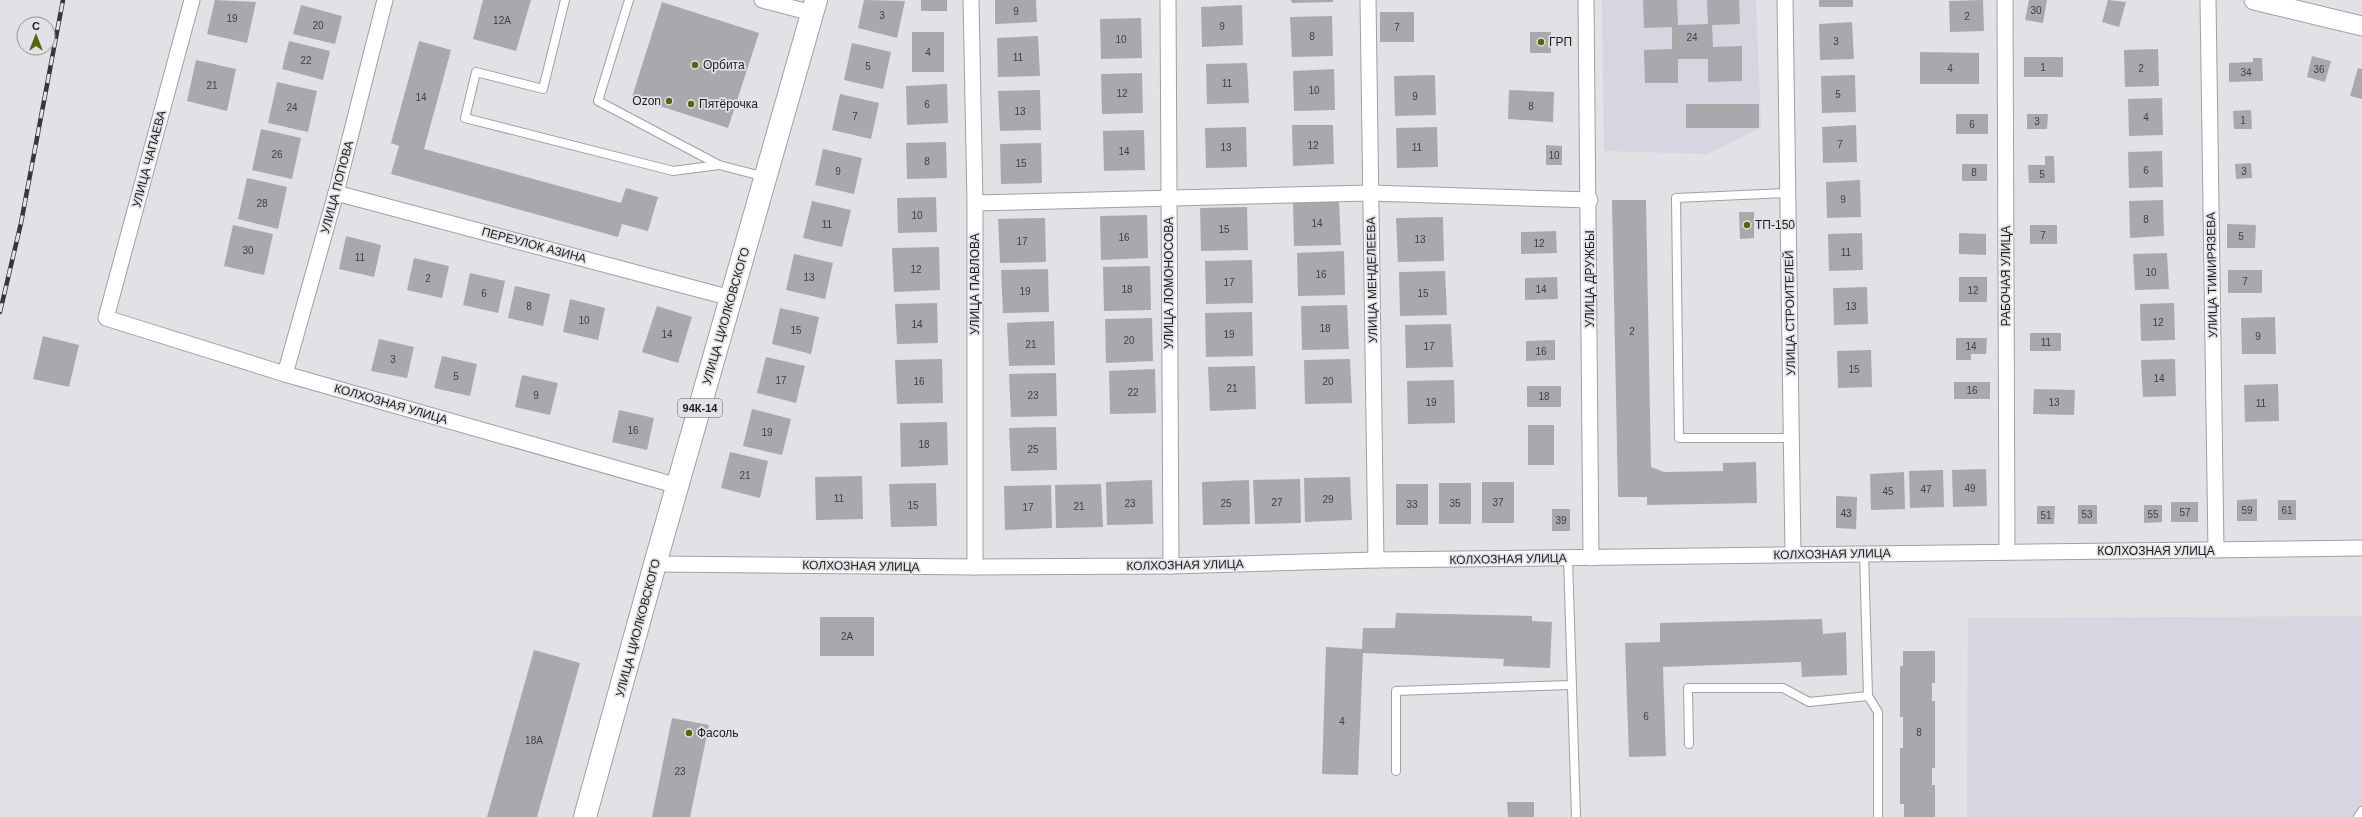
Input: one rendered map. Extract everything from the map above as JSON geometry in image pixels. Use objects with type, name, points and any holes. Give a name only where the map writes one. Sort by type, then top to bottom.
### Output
[{"type":"main road","name":"УЛИЦА ЦИОЛКОВСКОГО","points":[[585,817],[655,564],[814,7]]},
{"type":"street","name":"УЛИЦА ЧАПАЕВА","points":[[106,318],[192,0]]},
{"type":"street","name":"УЛИЦА ПОПОВА","points":[[285,374],[336,193],[385,0]]},
{"type":"street","points":[[762,0],[814,7]]},
{"type":"street","name":"УЛИЦА ПАВЛОВА","points":[[971,0],[975,204],[975,568]]},
{"type":"street","name":"УЛИЦА ЛОМОНОСОВА","points":[[1168,0],[1171,566]]},
{"type":"street","name":"УЛИЦА МЕНДЕЛЕЕВА","points":[[1368,0],[1376,560]]},
{"type":"street","name":"УЛИЦА ДРУЖБЫ","points":[[1586,0],[1590,200],[1591,558]]},
{"type":"street","name":"УЛИЦА СТРОИТЕЛЕЙ","points":[[1785,0],[1793,554]]},
{"type":"street","name":"РАБОЧАЯ УЛИЦА","points":[[2004,0],[2007,552]]},
{"type":"street","name":"УЛИЦА ТИМИРЯЗЕВА","points":[[2208,0],[2216,550]]},
{"type":"street","points":[[2254,0],[2362,26]]},
{"type":"street","name":"ПЕРЕУЛОК АЗИНА","points":[[336,193],[731,298]]},
{"type":"street","points":[[975,204],[1370,193],[1590,200]]},
{"type":"street","name":"КОЛХОЗНАЯ УЛИЦА","points":[[106,318],[285,374],[678,486]]},
{"type":"street","name":"КОЛХОЗНАЯ УЛИЦА","points":[[655,564],[975,568],[1171,566],[1376,560],[2362,548]]},
{"type":"lane","points":[[565,0],[543,88],[476,72],[465,118],[673,171],[719,165]]},
{"type":"lane","points":[[629,0],[598,101],[719,165],[765,178]]},
{"type":"lane","points":[[1788,193],[1676,198],[1679,438],[1791,438]]},
{"type":"lane","points":[[1864,553],[1868,696],[1878,712],[1878,817]]},
{"type":"lane","points":[[1568,558],[1576,817]]},
{"type":"lane","points":[[1396,771],[1396,690],[1571,684]]},
{"type":"lane","points":[[1689,744],[1688,688],[1783,688],[1809,702],[1868,696]]},
{"type":"lane","points":[[2358,817],[2362,811]]},
{"type":"shaded area","points":[[1602,0],[1756,0],[1761,128],[1707,154],[1604,151]]},
{"type":"shaded area","points":[[2362,616],[2362,817],[1967,817],[1968,618]]},
{"type":"building","points":[[215,0],[256,2],[247,43],[207,34]]},
{"type":"building","points":[[483,0],[531,0],[516,51],[473,39]]},
{"type":"building","points":[[864,0],[905,1],[897,38],[858,28]]},
{"type":"building","points":[[921,0],[947,0],[947,11],[921,11]]},
{"type":"building","points":[[995,0],[1036,0],[1037,22],[995,24]]},
{"type":"building","points":[[1291,0],[1333,0],[1333,2],[1292,3]]},
{"type":"building","points":[[1643,0],[1677,0],[1678,25],[1708,24],[1707,0],[1739,0],[1740,24],[1712,25],[1713,47],[1742,46],[1742,81],[1708,82],[1708,59],[1678,59],[1678,83],[1645,83],[1644,50],[1672,49],[1672,27],[1644,28]]},
{"type":"building","points":[[1819,0],[1853,0],[1853,7],[1819,7]]},
{"type":"building","points":[[1983,0],[1984,31],[1950,32],[1949,1]]},
{"type":"building","points":[[2029,0],[2047,0],[2043,23],[2025,20]]},
{"type":"building","points":[[2108,0],[2126,2],[2119,27],[2102,22]]},
{"type":"building","name":"Орбита","points":[[662,2],[759,33],[728,128],[632,97]]},
{"type":"building","points":[[301,5],[342,16],[335,44],[293,34]]},
{"type":"building","points":[[1242,5],[1243,45],[1202,47],[1201,7]]},
{"type":"building","points":[[1380,12],[1414,12],[1414,42],[1380,42]]},
{"type":"building","points":[[1332,16],[1333,56],[1292,57],[1290,17]]},
{"type":"building","points":[[1141,18],[1142,58],[1101,59],[1100,19]]},
{"type":"building","points":[[1852,22],[1854,59],[1820,60],[1819,24]]},
{"type":"building","points":[[912,32],[944,32],[944,72],[912,72]]},
{"type":"building","name":"ГРП","points":[[1530,32],[1551,32],[1551,53],[1530,53]]},
{"type":"building","points":[[1038,36],[1040,76],[998,77],[997,38]]},
{"type":"building","points":[[289,41],[330,51],[323,80],[282,69]]},
{"type":"building","points":[[419,41],[451,50],[424,149],[621,203],[626,188],[658,197],[648,231],[622,224],[618,237],[391,174],[399,146],[391,143]]},
{"type":"building","points":[[852,43],[891,52],[883,89],[844,80]]},
{"type":"building","points":[[2158,49],[2159,86],[2125,87],[2124,50]]},
{"type":"building","points":[[1920,52],[1979,53],[1979,84],[1920,84]]},
{"type":"building","points":[[2312,56],[2331,61],[2325,82],[2307,77]]},
{"type":"building","points":[[2024,57],[2063,57],[2063,77],[2024,77]]},
{"type":"building","points":[[2253,58],[2262,58],[2263,81],[2229,82],[2229,63],[2253,62]]},
{"type":"building","points":[[196,60],[236,69],[227,111],[187,101]]},
{"type":"building","points":[[1247,63],[1249,103],[1207,104],[1206,64]]},
{"type":"building","points":[[2358,68],[2362,69],[2362,99],[2350,96]]},
{"type":"building","points":[[1334,69],[1335,110],[1294,111],[1293,71]]},
{"type":"building","points":[[1142,73],[1143,113],[1102,114],[1101,74]]},
{"type":"building","points":[[1435,75],[1436,115],[1395,116],[1394,76]]},
{"type":"building","points":[[1855,75],[1856,112],[1822,113],[1821,76]]},
{"type":"building","points":[[277,82],[317,91],[308,132],[268,123]]},
{"type":"building","points":[[947,84],[948,123],[907,125],[906,86]]},
{"type":"building","points":[[1040,90],[1041,130],[1000,131],[998,91]]},
{"type":"building","points":[[1509,90],[1554,92],[1553,122],[1508,119]]},
{"type":"building","points":[[840,94],[879,103],[871,139],[832,130]]},
{"type":"building","points":[[2162,98],[2163,135],[2129,136],[2128,99]]},
{"type":"building","points":[[1686,104],[1759,104],[1759,128],[1686,128]]},
{"type":"building","points":[[2251,110],[2252,129],[2234,129],[2233,111]]},
{"type":"building","points":[[1956,114],[1988,114],[1988,134],[1956,134]]},
{"type":"building","points":[[2027,114],[2048,114],[2047,129],[2027,129]]},
{"type":"building","points":[[1292,125],[1333,125],[1334,164],[1293,166]]},
{"type":"building","points":[[1856,125],[1857,162],[1823,163],[1822,127]]},
{"type":"building","points":[[1246,127],[1247,167],[1206,168],[1205,128]]},
{"type":"building","points":[[1437,127],[1438,167],[1397,168],[1396,128]]},
{"type":"building","points":[[261,129],[301,138],[292,179],[252,170]]},
{"type":"building","points":[[1144,130],[1145,170],[1104,171],[1103,131]]},
{"type":"building","points":[[946,142],[947,178],[907,179],[906,143]]},
{"type":"building","points":[[1041,143],[1042,183],[1001,184],[1000,144]]},
{"type":"building","points":[[1546,145],[1562,146],[1562,165],[1546,165]]},
{"type":"building","points":[[823,149],[862,158],[854,194],[815,185]]},
{"type":"building","points":[[2162,151],[2163,187],[2129,188],[2128,152]]},
{"type":"building","points":[[2045,156],[2054,156],[2055,183],[2029,183],[2028,165],[2045,165]]},
{"type":"building","points":[[2251,163],[2252,178],[2236,179],[2235,164]]},
{"type":"building","points":[[1962,164],[1987,164],[1987,181],[1962,181]]},
{"type":"building","points":[[247,178],[287,187],[278,229],[238,219]]},
{"type":"building","points":[[1860,180],[1861,217],[1827,218],[1826,182]]},
{"type":"building","points":[[936,197],[937,232],[898,233],[897,198]]},
{"type":"building","points":[[1612,200],[1646,200],[1651,467],[1664,472],[1723,471],[1723,463],[1756,462],[1757,503],[1647,505],[1647,497],[1618,497]]},
{"type":"building","points":[[2163,200],[2164,236],[2130,238],[2129,201]]},
{"type":"building","points":[[812,201],[851,210],[842,247],[803,238]]},
{"type":"building","points":[[1339,201],[1341,245],[1294,246],[1293,202]]},
{"type":"building","points":[[1247,207],[1248,250],[1201,251],[1200,208]]},
{"type":"building","name":"ТП-150","points":[[1739,212],[1754,212],[1754,238],[1740,239]]},
{"type":"building","points":[[1147,215],[1148,258],[1101,260],[1100,216]]},
{"type":"building","points":[[1443,217],[1444,261],[1398,262],[1396,218]]},
{"type":"building","points":[[1045,218],[1046,262],[1000,263],[998,219]]},
{"type":"building","points":[[2227,224],[2256,225],[2255,248],[2227,248]]},
{"type":"building","points":[[233,225],[273,234],[264,275],[224,266]]},
{"type":"building","points":[[2030,225],[2057,225],[2057,244],[2030,244]]},
{"type":"building","points":[[1556,231],[1557,253],[1521,254],[1521,232]]},
{"type":"building","points":[[1862,233],[1863,270],[1829,271],[1828,234]]},
{"type":"building","points":[[1959,233],[1986,234],[1986,255],[1959,254]]},
{"type":"building","points":[[346,236],[381,245],[374,277],[339,269]]},
{"type":"building","points":[[939,247],[940,290],[894,292],[892,248]]},
{"type":"building","points":[[1344,251],[1345,295],[1298,296],[1297,253]]},
{"type":"building","points":[[2167,253],[2169,289],[2135,290],[2133,254]]},
{"type":"building","points":[[794,254],[833,263],[825,299],[786,290]]},
{"type":"building","points":[[414,258],[449,266],[442,298],[407,290]]},
{"type":"building","points":[[1252,260],[1253,303],[1206,304],[1205,261]]},
{"type":"building","points":[[1150,266],[1151,310],[1104,311],[1103,267]]},
{"type":"building","points":[[1048,269],[1049,312],[1003,313],[1001,270]]},
{"type":"building","points":[[2228,270],[2262,270],[2262,293],[2228,293]]},
{"type":"building","points":[[1445,271],[1447,315],[1400,316],[1399,272]]},
{"type":"building","points":[[470,273],[505,281],[498,313],[463,305]]},
{"type":"building","points":[[1557,277],[1558,299],[1525,300],[1525,278]]},
{"type":"building","points":[[1959,277],[1987,277],[1987,302],[1959,302]]},
{"type":"building","points":[[515,286],[550,294],[543,326],[508,318]]},
{"type":"building","points":[[1867,287],[1868,324],[1834,325],[1833,288]]},
{"type":"building","points":[[570,299],[605,308],[598,340],[563,332]]},
{"type":"building","points":[[937,303],[938,343],[897,344],[895,304]]},
{"type":"building","points":[[2174,303],[2175,340],[2141,341],[2140,304]]},
{"type":"building","points":[[1347,305],[1349,349],[1302,350],[1301,306]]},
{"type":"building","points":[[657,306],[692,317],[678,363],[642,352]]},
{"type":"building","points":[[780,308],[819,317],[811,354],[772,344]]},
{"type":"building","points":[[1252,312],[1253,356],[1206,357],[1205,313]]},
{"type":"building","points":[[2275,317],[2276,354],[2242,354],[2241,318]]},
{"type":"building","points":[[1152,318],[1153,361],[1106,363],[1105,319]]},
{"type":"building","points":[[1054,321],[1055,365],[1009,366],[1007,323]]},
{"type":"building","points":[[1451,324],[1453,367],[1406,368],[1405,325]]},
{"type":"building","points":[[2030,333],[2061,333],[2061,351],[2030,351]]},
{"type":"building","points":[[43,336],[79,345],[69,387],[33,379]]},
{"type":"building","points":[[1956,338],[1987,338],[1986,354],[1971,354],[1971,360],[1956,360]]},
{"type":"building","points":[[379,339],[414,347],[407,378],[371,371]]},
{"type":"building","points":[[1555,340],[1555,360],[1526,361],[1526,341]]},
{"type":"building","points":[[1871,350],[1872,387],[1838,388],[1837,351]]},
{"type":"building","points":[[442,356],[477,364],[470,396],[434,388]]},
{"type":"building","points":[[766,357],[805,366],[796,403],[757,393]]},
{"type":"building","points":[[942,359],[943,403],[897,404],[895,360]]},
{"type":"building","points":[[1350,359],[1352,403],[1305,404],[1304,360]]},
{"type":"building","points":[[2175,359],[2176,396],[2143,397],[2141,360]]},
{"type":"building","points":[[1255,366],[1256,409],[1210,411],[1208,367]]},
{"type":"building","points":[[1155,369],[1156,413],[1110,414],[1109,371]]},
{"type":"building","points":[[1056,373],[1057,416],[1011,417],[1009,374]]},
{"type":"building","points":[[522,375],[558,383],[550,415],[515,407]]},
{"type":"building","points":[[1454,380],[1455,423],[1408,424],[1407,381]]},
{"type":"building","points":[[1954,382],[1990,382],[1990,399],[1954,399]]},
{"type":"building","points":[[2278,384],[2279,421],[2245,422],[2244,385]]},
{"type":"building","points":[[1527,386],[1561,386],[1561,407],[1527,407]]},
{"type":"building","points":[[2034,389],[2075,390],[2074,415],[2033,414]]},
{"type":"building","points":[[752,409],[791,419],[782,455],[743,446]]},
{"type":"building","points":[[619,410],[654,418],[647,450],[612,442]]},
{"type":"building","points":[[947,422],[948,465],[901,467],[900,423]]},
{"type":"building","points":[[1528,425],[1554,425],[1554,465],[1528,465]]},
{"type":"building","points":[[1056,427],[1057,470],[1011,471],[1009,428]]},
{"type":"building","points":[[730,452],[768,461],[760,498],[721,488]]},
{"type":"building","points":[[1986,469],[1987,506],[1953,507],[1952,470]]},
{"type":"building","points":[[1943,470],[1944,507],[1910,508],[1909,471]]},
{"type":"building","points":[[1904,472],[1905,509],[1871,510],[1870,474]]},
{"type":"building","points":[[862,476],[863,519],[816,520],[815,477]]},
{"type":"building","points":[[1350,477],[1352,520],[1305,522],[1304,478]]},
{"type":"building","points":[[1300,479],[1301,523],[1255,524],[1253,480]]},
{"type":"building","points":[[1152,480],[1153,524],[1107,525],[1106,482]]},
{"type":"building","points":[[1249,480],[1250,524],[1203,525],[1202,482]]},
{"type":"building","points":[[1482,482],[1514,482],[1514,523],[1482,523]]},
{"type":"building","points":[[936,483],[937,526],[891,527],[889,484]]},
{"type":"building","points":[[1439,483],[1471,483],[1471,524],[1439,524]]},
{"type":"building","points":[[1101,484],[1103,527],[1056,528],[1055,485]]},
{"type":"building","points":[[1396,484],[1428,484],[1428,525],[1396,525]]},
{"type":"building","points":[[1051,485],[1052,528],[1005,530],[1004,486]]},
{"type":"building","points":[[1836,496],[1857,497],[1856,529],[1836,528]]},
{"type":"building","points":[[2257,499],[2257,521],[2237,521],[2237,500]]},
{"type":"building","points":[[2278,500],[2296,500],[2296,520],[2278,520]]},
{"type":"building","points":[[2171,502],[2198,502],[2198,522],[2171,522]]},
{"type":"building","points":[[2078,505],[2097,505],[2097,524],[2078,524]]},
{"type":"building","points":[[2144,505],[2162,505],[2162,522],[2144,523]]},
{"type":"building","points":[[2037,506],[2055,506],[2054,524],[2037,524]]},
{"type":"building","points":[[1552,509],[1570,509],[1570,531],[1552,531]]},
{"type":"building","points":[[1396,613],[1532,616],[1532,621],[1552,622],[1550,668],[1503,666],[1504,659],[1363,653],[1358,775],[1322,774],[1326,647],[1362,649],[1363,628],[1395,628]]},
{"type":"building","points":[[820,617],[874,617],[874,656],[820,656]]},
{"type":"building","points":[[1822,619],[1823,634],[1846,632],[1847,675],[1802,677],[1801,662],[1663,667],[1666,756],[1629,757],[1625,643],[1660,642],[1660,623]]},
{"type":"building","points":[[534,650],[580,663],[537,817],[487,817]]},
{"type":"building","points":[[1903,651],[1935,651],[1935,683],[1932,683],[1932,701],[1935,701],[1935,768],[1932,768],[1932,785],[1935,785],[1935,817],[1904,817],[1904,804],[1900,804],[1900,748],[1903,748],[1903,717],[1900,717],[1900,666],[1903,666]]},
{"type":"building","points":[[672,718],[709,725],[690,817],[652,817]]},
{"type":"building","points":[[1507,802],[1534,802],[1534,817],[1508,817]]},
{"type":"railway","points":[[0,312],[21,223],[63,0]]},
{"type":"place","name":"ГРП","points":[[1541,42]]},
{"type":"place","name":"Орбита","points":[[695,65]]},
{"type":"place","name":"Ozon","points":[[669,101]]},
{"type":"place","name":"Пятёрочка","points":[[691,104]]},
{"type":"place","name":"ТП-150","points":[[1747,225]]},
{"type":"place","name":"Фасоль","points":[[689,733]]}]
